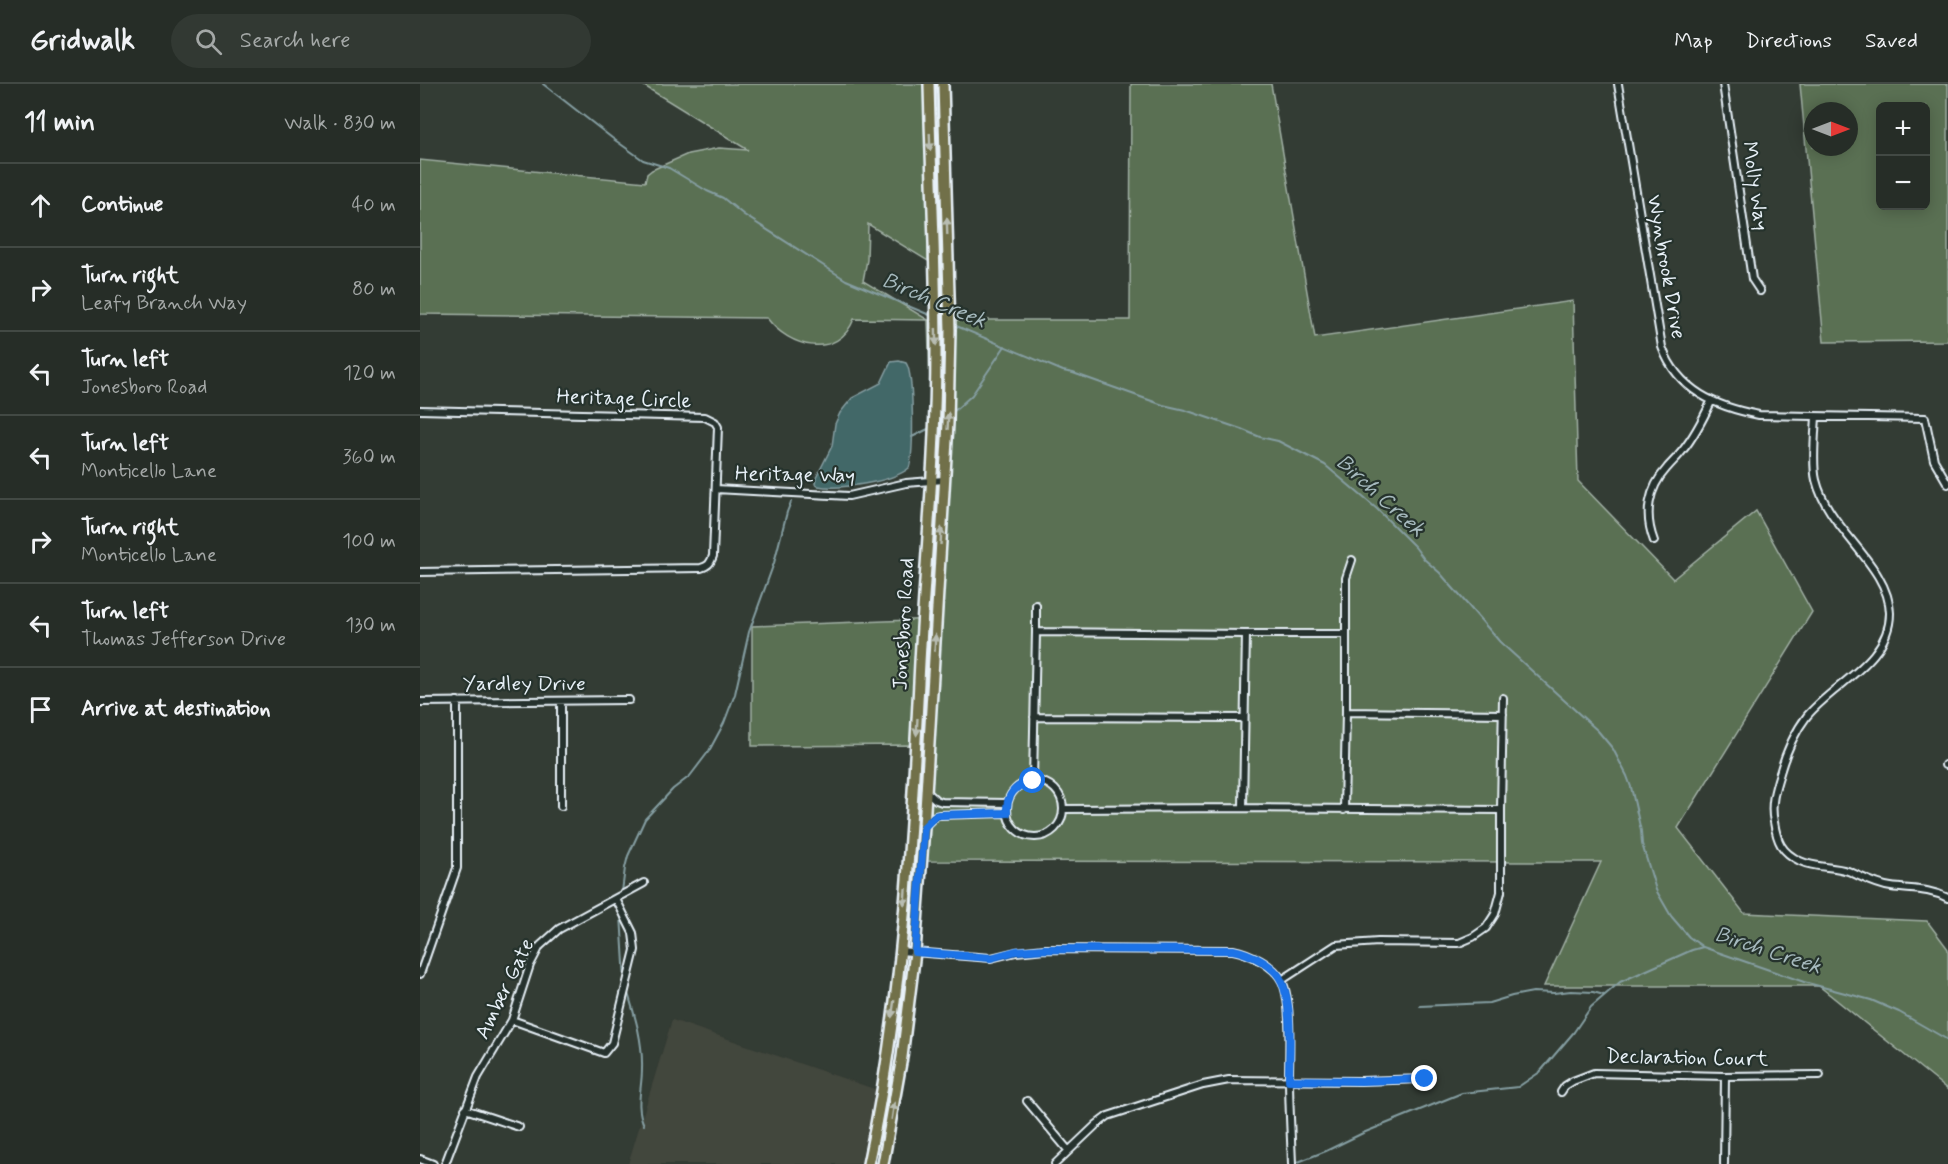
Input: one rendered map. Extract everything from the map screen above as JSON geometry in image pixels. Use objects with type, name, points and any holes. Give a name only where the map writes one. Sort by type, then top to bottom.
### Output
[{"type":"main road","name":"Jonesboro Road","points":[[868,1164],[882,1084],[900,951],[914,773],[931,480],[936,351],[929,84]]},
{"type":"main road","name":"Jonesboro Road","points":[[883,1164],[902,1057],[915,952],[944,480],[950,353],[943,84]]},
{"type":"street","name":"Wynbrook Drive","points":[[1618,84],[1662,347],[1668,363],[1677,375],[1711,402],[1759,415],[1924,418],[1934,460],[1948,484]]},
{"type":"street","name":"Molly Way","points":[[1724,84],[1752,279],[1760,291]]},
{"type":"street","points":[[1654,542],[1648,512],[1651,493],[1658,480],[1682,452],[1699,427],[1711,402]]},
{"type":"street","name":"Heritage Circle","points":[[420,410],[710,419],[718,427],[713,556],[711,562],[706,566],[700,568],[420,572]]},
{"type":"street","points":[[1816,417],[1816,479],[1825,504],[1885,588],[1890,614],[1886,633],[1874,655],[1822,701],[1808,715],[1794,735],[1774,790],[1772,814],[1777,840],[1789,856],[1807,864],[1847,871],[1888,886],[1933,890],[1948,898]]},
{"type":"street","name":"Heritage Way","points":[[716,489],[849,496],[899,484],[944,480]]},
{"type":"street","points":[[1344,810],[1346,578],[1352,560]]},
{"type":"street","points":[[1033,781],[1036,605]]},
{"type":"street","points":[[1036,632],[1346,634]]},
{"type":"street","points":[[1243,808],[1246,634]]},
{"type":"street","points":[[1282,980],[1336,945],[1369,942],[1459,943],[1486,928],[1495,914],[1501,892],[1503,698]]},
{"type":"street","name":"Yardley Drive","points":[[420,702],[629,700]]},
{"type":"street","points":[[420,974],[457,868],[457,701]]},
{"type":"street","points":[[561,701],[561,806]]},
{"type":"street","points":[[1346,712],[1503,714]]},
{"type":"street","points":[[1034,717],[1245,718]]},
{"type":"street","points":[[1033,781],[1051,786],[1062,800],[1063,809],[1057,826],[1050,833],[1032,837],[1023,834],[1010,822],[1007,803],[1014,790],[1026,782],[1033,781]]},
{"type":"street","points":[[926,791],[942,802],[1007,803]]},
{"type":"street","points":[[1063,809],[1501,810]]},
{"type":"street","points":[[924,827],[939,815],[1007,813]]},
{"type":"street","name":"Amber Gate","points":[[445,1164],[478,1077],[512,1020],[530,965],[540,946],[559,929],[644,883]]},
{"type":"street","points":[[512,1020],[604,1053],[612,1043],[635,950],[633,933],[616,899]]},
{"type":"street","points":[[900,951],[991,958],[1016,951],[1045,949],[1233,950],[1248,953],[1266,964],[1282,980],[1289,1024],[1292,1164]]},
{"type":"street","name":"Declaration Court","points":[[1561,1092],[1573,1081],[1594,1073],[1820,1076]]},
{"type":"street","points":[[1724,1164],[1725,1076]]},
{"type":"street","points":[[1055,1164],[1095,1125],[1108,1116],[1203,1084],[1229,1080],[1425,1079]]},
{"type":"street","points":[[1028,1101],[1068,1150]]},
{"type":"street","points":[[465,1109],[519,1127]]},
{"type":"street","points":[[420,1160],[433,1164]]},
{"type":"shaded area","points":[[672,1020],[886,1093],[870,1164],[628,1164]]},
{"type":"green space","points":[[641,84],[928,84],[928,261],[868,224],[867,260],[863,281],[928,320],[854,319],[847,332],[837,340],[825,345],[813,345],[788,337],[767,318],[420,314],[420,160],[645,182],[647,174],[652,170],[688,154],[719,148],[748,150]]},
{"type":"green space","points":[[1131,84],[1271,84],[1315,338],[1573,301],[1578,481],[1673,579],[1756,511],[1812,612],[1678,828],[1744,913],[1927,921],[1948,949],[1948,1090],[1819,986],[1544,986],[1601,862],[913,861],[918,745],[752,746],[752,626],[937,619],[928,320],[1130,320]]},
{"type":"green space","points":[[1800,84],[1948,84],[1948,341],[1824,342],[1807,156],[1858,156],[1858,102],[1804,102],[1804,127]]},
{"type":"water","points":[[891,362],[906,363],[911,382],[912,432],[909,468],[891,477],[865,484],[838,487],[818,486],[815,484],[816,478],[832,446],[835,424],[840,413],[852,398],[881,383]]},
{"type":"waterway","name":"Birch Creek","points":[[543,84],[643,160],[669,168],[723,198],[744,215],[846,280],[932,316]]},
{"type":"waterway","name":"Birch Creek","points":[[954,325],[1063,371],[1278,441],[1325,465],[1377,509],[1440,573],[1500,642],[1598,731],[1613,749],[1631,787],[1642,844],[1656,890],[1671,916],[1689,937],[1703,947],[1804,982],[1871,1000],[1899,1012],[1948,1040]]},
{"type":"waterway","points":[[951,414],[972,395],[1005,346]]},
{"type":"waterway","points":[[912,437],[932,427]]},
{"type":"waterway","points":[[622,892],[628,856],[645,819],[673,789],[690,776],[709,751],[724,723],[735,694],[749,632],[774,563],[791,502]]},
{"type":"waterway","points":[[621,915],[625,981]]},
{"type":"waterway","points":[[1293,1164],[1462,1093],[1518,1087],[1540,1072],[1574,1032],[1591,1007],[1620,982],[1703,947]]},
{"type":"waterway","points":[[627,990],[640,1039],[642,1069],[639,1104],[644,1125]]},
{"type":"waterway","points":[[1420,1006],[1489,1003],[1533,992],[1571,991],[1604,995]]},
{"type":"route","points":[[1033,781],[1026,782],[1014,790],[1007,803],[1007,813],[939,815],[924,827],[915,952],[991,958],[1016,951],[1090,948],[1233,950],[1248,953],[1266,964],[1282,980],[1289,1024],[1289,1080],[1425,1079]]}]
